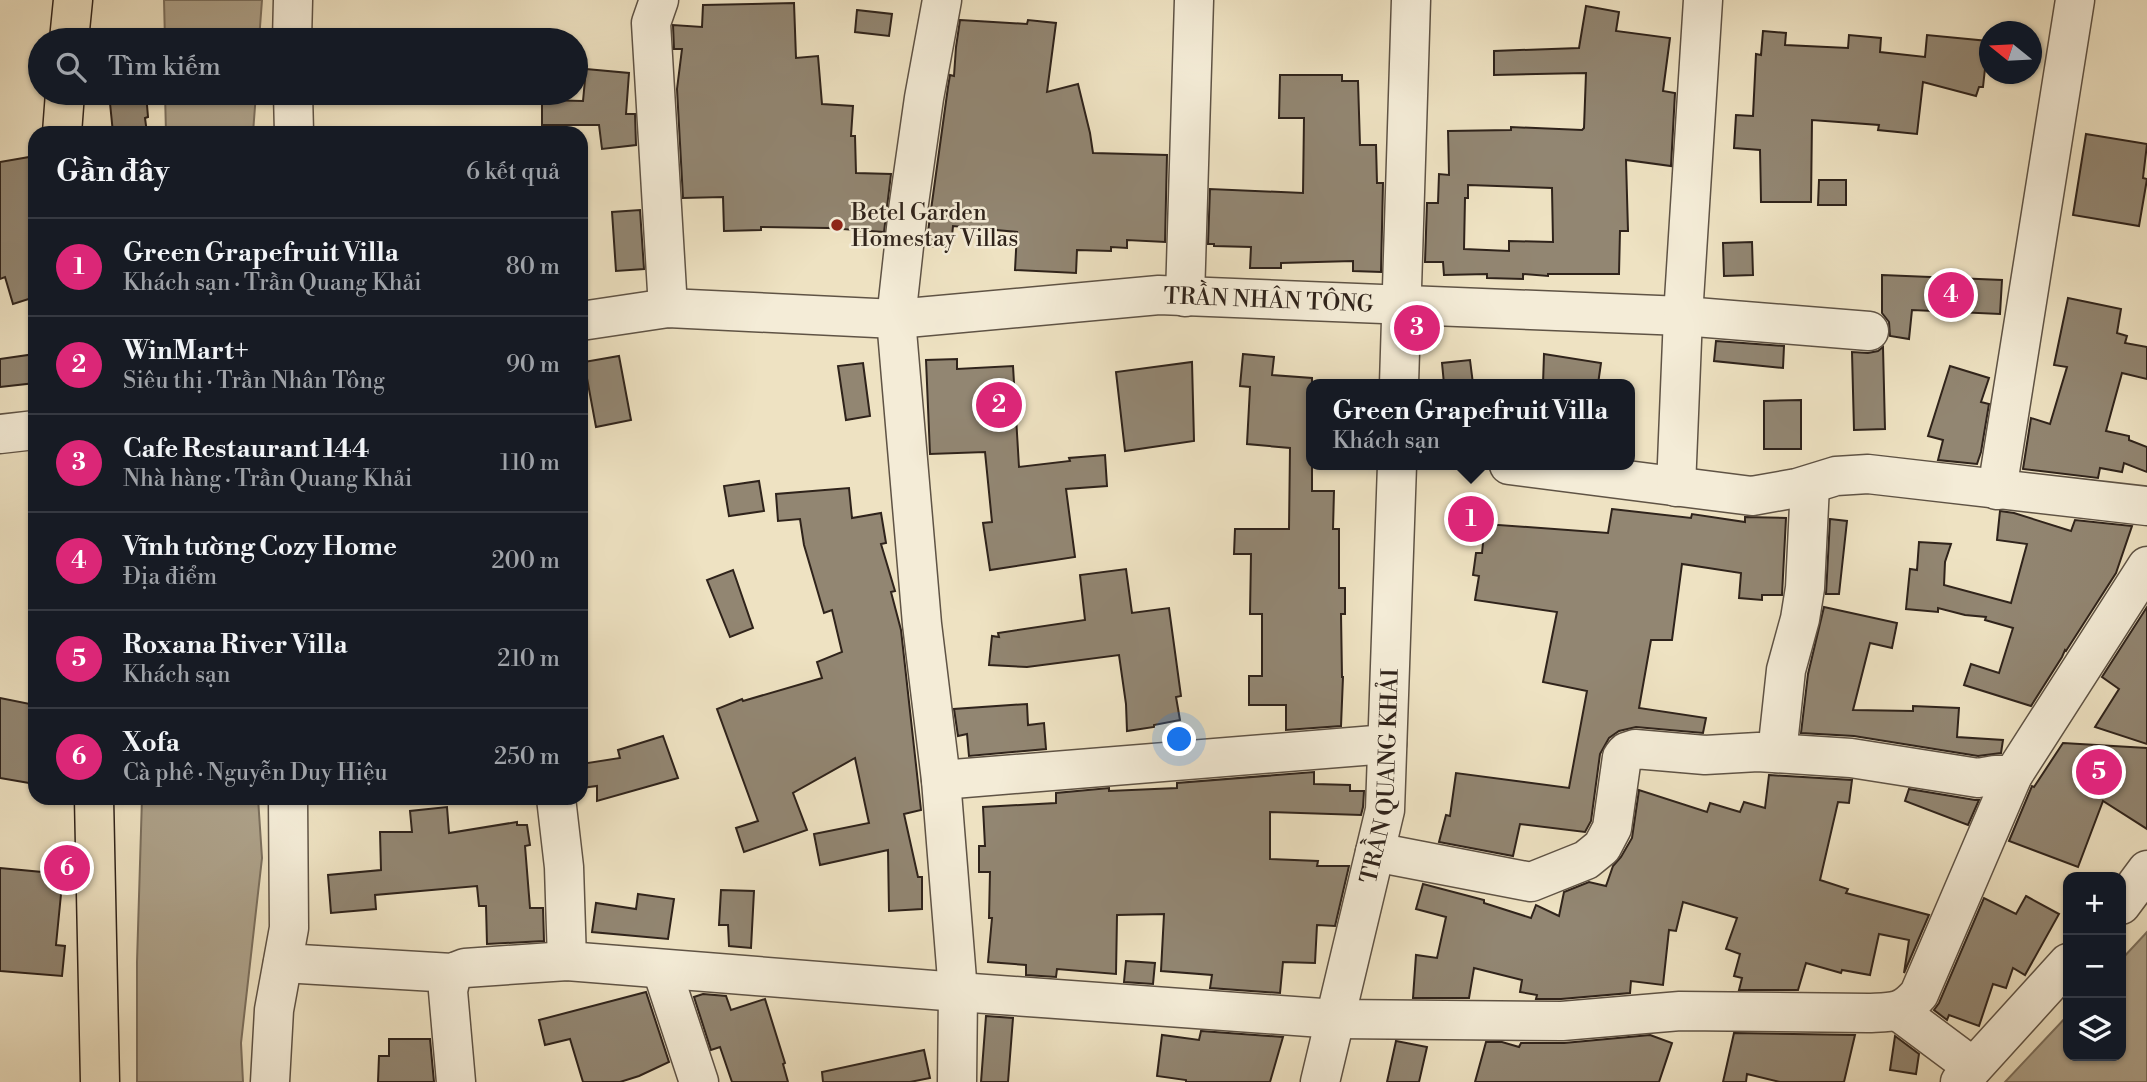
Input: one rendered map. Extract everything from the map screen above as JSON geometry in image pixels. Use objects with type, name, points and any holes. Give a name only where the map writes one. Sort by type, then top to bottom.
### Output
[{"type":"main road","points":[[70,28],[73,0]]},
{"type":"main road","points":[[63,126],[64,105]]},
{"type":"main road","points":[[94,805],[100,1082]]},
{"type":"street","points":[[292,28],[293,0]]},
{"type":"street","points":[[659,0],[651,23],[668,308]]},
{"type":"street","points":[[942,0],[923,98],[896,319],[922,624],[941,780],[958,992],[957,1082]]},
{"type":"street","points":[[1185,297],[1195,0]]},
{"type":"street","points":[[1399,379],[1411,0]]},
{"type":"street","points":[[1676,487],[1683,316],[1703,0]]},
{"type":"street","points":[[1997,490],[2075,0]]},
{"type":"street","points":[[293,105],[294,126]]},
{"type":"street","name":"TRẦN NHÂN TÔNG","points":[[588,320],[668,308],[896,319],[1159,296],[1683,316],[1869,331]]},
{"type":"street","points":[[0,435],[28,431]]},
{"type":"street","name":"TRẦN QUANG KHẢI","points":[[1320,1082],[1385,810],[1397,470]]},
{"type":"street","points":[[1547,470],[1752,496],[1810,485],[1836,476],[1868,474],[2147,506]]},
{"type":"street","points":[[1777,753],[1786,670],[1800,619],[1805,588],[1810,485]]},
{"type":"street","points":[[283,963],[452,973],[466,968],[567,961],[1336,1019],[1562,1021],[1679,1011],[1898,1011],[1909,1006],[1919,994],[2013,775],[2147,566]]},
{"type":"street","points":[[941,780],[1387,744]]},
{"type":"street","points":[[1375,852],[1531,882],[1586,860],[1602,847],[1612,828],[1622,757],[1626,752],[1635,749],[1706,755],[1758,752],[1851,758],[1978,778],[2013,775]]},
{"type":"street","points":[[270,1082],[274,1010],[289,928],[288,805]]},
{"type":"street","points":[[557,805],[564,867],[567,961]]},
{"type":"street","points":[[2126,898],[2147,870]]},
{"type":"street","points":[[1898,1011],[1967,1075],[2063,969]]},
{"type":"street","points":[[662,970],[699,1082]]},
{"type":"street","points":[[452,973],[448,990],[456,1082]]},
{"type":"shaded area","points":[[164,0],[262,0],[260,28],[165,28]]},
{"type":"shaded area","points":[[165,105],[255,105],[254,126],[166,126]]},
{"type":"shaded area","points":[[142,805],[258,805],[262,858],[241,1043],[243,1082],[137,1082]]},
{"type":"shaded area","points":[[2147,932],[2147,1082],[2005,1082],[2063,1020],[2063,1061],[2126,1061],[2126,955]]},
{"type":"building","points":[[794,3],[796,58],[818,56],[822,104],[853,106],[851,136],[855,136],[856,173],[891,174],[884,232],[761,227],[761,230],[724,231],[723,197],[683,198],[677,89],[682,49],[674,49],[673,25],[702,27],[703,5]]},
{"type":"building","points":[[1586,6],[1619,12],[1616,31],[1670,38],[1663,91],[1675,93],[1671,166],[1626,160],[1628,231],[1620,231],[1619,274],[1523,274],[1523,279],[1487,278],[1487,274],[1444,275],[1443,262],[1425,262],[1427,203],[1438,203],[1439,174],[1449,175],[1448,131],[1511,130],[1511,127],[1584,128],[1586,73],[1494,75],[1494,51],[1579,48]],"holes":[[[1468,185],[1552,188],[1553,242],[1509,241],[1509,251],[1464,249],[1465,198],[1468,198]]]},
{"type":"building","points":[[857,10],[892,14],[889,36],[855,32]]},
{"type":"building","points":[[960,20],[1027,24],[1028,20],[1056,23],[1047,92],[1078,84],[1093,153],[1167,155],[1165,242],[1127,240],[1127,248],[1111,247],[1111,251],[1077,250],[1076,273],[1015,270],[1017,232],[953,226],[951,247],[926,246],[948,87],[950,75],[954,76]]},
{"type":"building","points":[[1763,31],[1786,33],[1785,45],[1848,48],[1849,35],[1881,38],[1880,52],[1925,57],[1927,35],[1979,40],[1979,84],[1983,84],[1983,87],[1979,87],[1976,96],[1923,82],[1917,134],[1878,130],[1879,125],[1812,120],[1811,202],[1761,202],[1760,150],[1734,148],[1736,115],[1753,116],[1756,54],[1761,55]]},
{"type":"building","points":[[588,69],[629,73],[626,114],[635,114],[636,145],[602,149],[599,125],[542,125],[542,105],[588,105]]},
{"type":"building","points":[[1280,75],[1342,75],[1342,81],[1358,81],[1360,145],[1376,145],[1377,183],[1383,183],[1381,272],[1353,271],[1353,261],[1281,263],[1281,268],[1250,268],[1251,247],[1208,244],[1210,189],[1303,193],[1304,118],[1279,118]]},
{"type":"building","points":[[110,105],[147,105],[146,126],[112,126]]},
{"type":"building","points":[[2086,134],[2147,144],[2143,178],[2147,179],[2139,226],[2073,215]]},
{"type":"building","points":[[28,157],[28,299],[13,304],[5,277],[0,279],[0,162]]},
{"type":"building","points":[[1819,180],[1846,180],[1846,205],[1818,205]]},
{"type":"building","points":[[640,210],[644,269],[616,271],[612,212]]},
{"type":"building","points":[[1752,242],[1753,275],[1724,276],[1723,243]]},
{"type":"building","points":[[1882,275],[2002,280],[2000,314],[1912,310],[1909,339],[1890,336],[1889,322],[1882,313]]},
{"type":"building","points":[[2068,298],[2121,309],[2117,333],[2127,336],[2125,343],[2147,347],[2147,379],[2122,373],[2106,431],[2129,436],[2129,440],[2147,447],[2147,472],[2124,463],[2122,472],[2100,468],[2098,478],[2023,469],[2031,418],[2050,424],[2067,367],[2054,365]]},
{"type":"building","points":[[1716,341],[1784,346],[1783,368],[1714,361]]},
{"type":"building","points":[[1883,347],[1885,429],[1854,430],[1852,352],[1868,353]]},
{"type":"building","points":[[1243,354],[1274,357],[1272,375],[1312,378],[1306,379],[1306,470],[1312,470],[1312,491],[1334,491],[1333,529],[1339,529],[1339,588],[1345,588],[1345,614],[1341,614],[1341,726],[1286,730],[1286,705],[1249,705],[1249,676],[1262,676],[1262,614],[1250,614],[1251,554],[1234,554],[1235,529],[1289,529],[1290,448],[1247,444],[1250,387],[1240,386]]},
{"type":"building","points":[[1544,354],[1601,363],[1599,379],[1543,379]]},
{"type":"building","points":[[28,355],[28,384],[0,387],[0,359]]},
{"type":"building","points":[[619,356],[631,420],[596,427],[588,384],[588,361]]},
{"type":"building","points":[[957,359],[957,369],[1013,366],[1019,467],[1105,455],[1107,486],[1066,489],[1075,557],[990,570],[983,523],[992,522],[985,452],[930,454],[926,360]]},
{"type":"building","points":[[1470,360],[1472,379],[1444,379],[1442,363]]},
{"type":"building","points":[[1192,362],[1194,441],[1125,451],[1116,372]]},
{"type":"building","points":[[863,363],[870,416],[846,420],[838,366]]},
{"type":"building","points":[[1950,366],[1989,378],[1981,402],[1989,404],[1977,464],[1938,460],[1943,440],[1928,436]]},
{"type":"building","points":[[1801,400],[1801,449],[1764,449],[1764,401]]},
{"type":"building","points":[[759,481],[764,511],[729,516],[724,486]]},
{"type":"building","points":[[849,488],[852,518],[881,513],[886,543],[881,544],[895,591],[891,592],[901,630],[921,810],[904,814],[918,877],[922,877],[922,909],[889,911],[888,850],[820,865],[814,834],[869,823],[855,758],[793,793],[807,830],[744,852],[736,828],[758,821],[717,709],[742,699],[743,701],[822,678],[817,662],[842,652],[832,610],[824,613],[804,545],[800,519],[778,521],[776,494]]},
{"type":"building","points":[[1612,509],[1691,518],[1692,514],[1745,522],[1745,517],[1786,518],[1782,595],[1762,595],[1762,600],[1739,598],[1741,573],[1682,564],[1672,640],[1651,640],[1639,708],[1706,718],[1703,733],[1636,727],[1619,731],[1609,738],[1600,754],[1591,821],[1585,832],[1520,824],[1513,856],[1439,842],[1446,815],[1450,816],[1456,773],[1569,788],[1587,691],[1543,682],[1557,612],[1475,600],[1479,576],[1473,575],[1476,553],[1482,553],[1485,524],[1608,533]]},
{"type":"building","points":[[2000,511],[2071,531],[2075,520],[2132,526],[2116,573],[2031,706],[1964,685],[1971,664],[1999,673],[2013,628],[1985,620],[1986,617],[1938,608],[1938,612],[1906,609],[1910,569],[1917,570],[1919,542],[1951,544],[1945,562],[1944,585],[2011,603],[2027,544],[1997,540]]},
{"type":"building","points":[[1830,519],[1847,521],[1839,594],[1826,594]]},
{"type":"building","points":[[1126,569],[1132,613],[1169,608],[1181,696],[1176,697],[1180,720],[1127,731],[1119,655],[1027,667],[989,665],[992,636],[999,637],[998,633],[1085,620],[1080,575]]},
{"type":"building","points":[[733,570],[753,628],[730,637],[707,580]]},
{"type":"building","points":[[1824,607],[1897,623],[1892,648],[1870,643],[1853,710],[1913,711],[1913,706],[1959,708],[1957,737],[2003,740],[2001,753],[1978,756],[1854,736],[1801,733],[1808,674]]},
{"type":"building","points":[[2147,607],[2147,744],[2095,727],[2119,689],[2102,677]]},
{"type":"building","points":[[0,698],[28,704],[28,783],[0,778]]},
{"type":"building","points":[[1027,704],[1028,725],[1044,723],[1046,749],[969,756],[967,734],[958,736],[954,709]]},
{"type":"building","points":[[663,736],[678,778],[597,801],[597,786],[588,787],[588,763],[620,758],[618,750]]},
{"type":"building","points":[[2063,743],[2147,748],[2147,829],[2103,801],[2078,867],[2009,841],[2032,786],[2034,787]]},
{"type":"building","points":[[1314,772],[1314,784],[1350,785],[1350,791],[1364,791],[1363,807],[1361,815],[1270,812],[1270,859],[1318,861],[1317,866],[1349,866],[1335,926],[1317,925],[1315,963],[1283,962],[1280,993],[1210,988],[1212,975],[1161,971],[1164,914],[1117,915],[1116,974],[1057,969],[1056,977],[1026,975],[1026,965],[988,962],[992,918],[989,918],[990,872],[979,872],[979,846],[985,846],[983,807],[1056,803],[1056,793],[1109,788],[1109,791],[1177,788],[1177,783]]},
{"type":"building","points":[[1769,775],[1852,780],[1849,803],[1838,802],[1820,880],[1848,889],[1846,893],[1929,915],[1904,973],[1909,940],[1879,934],[1870,975],[1842,970],[1841,973],[1806,963],[1798,990],[1739,990],[1742,978],[1734,976],[1740,954],[1726,949],[1737,918],[1683,902],[1676,931],[1669,930],[1663,985],[1631,981],[1630,993],[1536,999],[1537,995],[1520,992],[1522,980],[1474,968],[1469,998],[1413,998],[1416,955],[1437,958],[1446,917],[1416,909],[1423,884],[1484,900],[1484,903],[1531,918],[1536,905],[1559,916],[1564,892],[1589,882],[1606,886],[1613,866],[1632,838],[1639,790],[1707,812],[1710,803],[1740,812],[1744,802],[1765,808]]},
{"type":"building","points":[[1909,789],[1979,800],[1968,825],[1905,801]]},
{"type":"building","points":[[447,807],[449,833],[517,822],[517,825],[527,825],[530,845],[525,846],[530,908],[543,908],[544,941],[487,944],[486,906],[479,906],[477,886],[375,895],[376,909],[331,913],[328,875],[381,870],[380,832],[412,832],[410,811]]},
{"type":"building","points":[[0,868],[63,874],[56,945],[65,946],[62,976],[0,971]]},
{"type":"building","points":[[721,890],[754,891],[751,948],[729,946],[728,925],[719,925]]},
{"type":"building","points":[[638,894],[674,899],[668,939],[592,932],[596,903],[636,909]]},
{"type":"building","points":[[2026,896],[2059,914],[2025,975],[2013,968],[2006,988],[1993,984],[1979,1026],[1949,1015],[1947,1020],[1934,1010],[1984,898],[2016,914]]},
{"type":"building","points":[[1126,961],[1155,963],[1153,984],[1124,982]]},
{"type":"building","points":[[646,992],[669,1062],[620,1082],[583,1082],[570,1039],[545,1045],[539,1020]]},
{"type":"building","points":[[703,994],[726,996],[731,1010],[765,999],[785,1063],[783,1064],[788,1082],[732,1082],[720,1047],[711,1050],[694,997]]},
{"type":"building","points":[[986,1016],[1013,1018],[1008,1082],[981,1082]]},
{"type":"building","points":[[1201,1031],[1283,1037],[1270,1082],[1186,1082],[1157,1076],[1162,1035],[1199,1040]]},
{"type":"building","points":[[1734,1033],[1855,1035],[1844,1082],[1780,1082],[1747,1074],[1746,1082],[1723,1082]]},
{"type":"building","points":[[1650,1035],[1672,1043],[1659,1082],[1475,1082],[1486,1042],[1502,1042],[1519,1047],[1521,1043],[1564,1043]]},
{"type":"building","points":[[1895,1036],[1919,1054],[1916,1074],[1890,1070]]},
{"type":"building","points":[[389,1039],[430,1039],[434,1082],[378,1082],[379,1056],[389,1056]]},
{"type":"building","points":[[1396,1041],[1427,1047],[1419,1082],[1387,1082]]},
{"type":"building","points":[[924,1050],[930,1078],[910,1082],[823,1082],[822,1072]]},
{"type":"place","name":"Betel Garden Homestay Villas","points":[[837,225]]},
{"type":"place","name":"Vĩnh tường Cozy Home","points":[[1951,295]]},
{"type":"place","name":"Cafe Restaurant 144","points":[[1417,328]]},
{"type":"place","name":"WinMart+","points":[[999,405]]},
{"type":"place","name":"Green Grapefruit Villa","points":[[1471,519]]},
{"type":"place","name":"Roxana River Villa","points":[[2099,772]]},
{"type":"place","name":"Xofa","points":[[67,868]]}]
